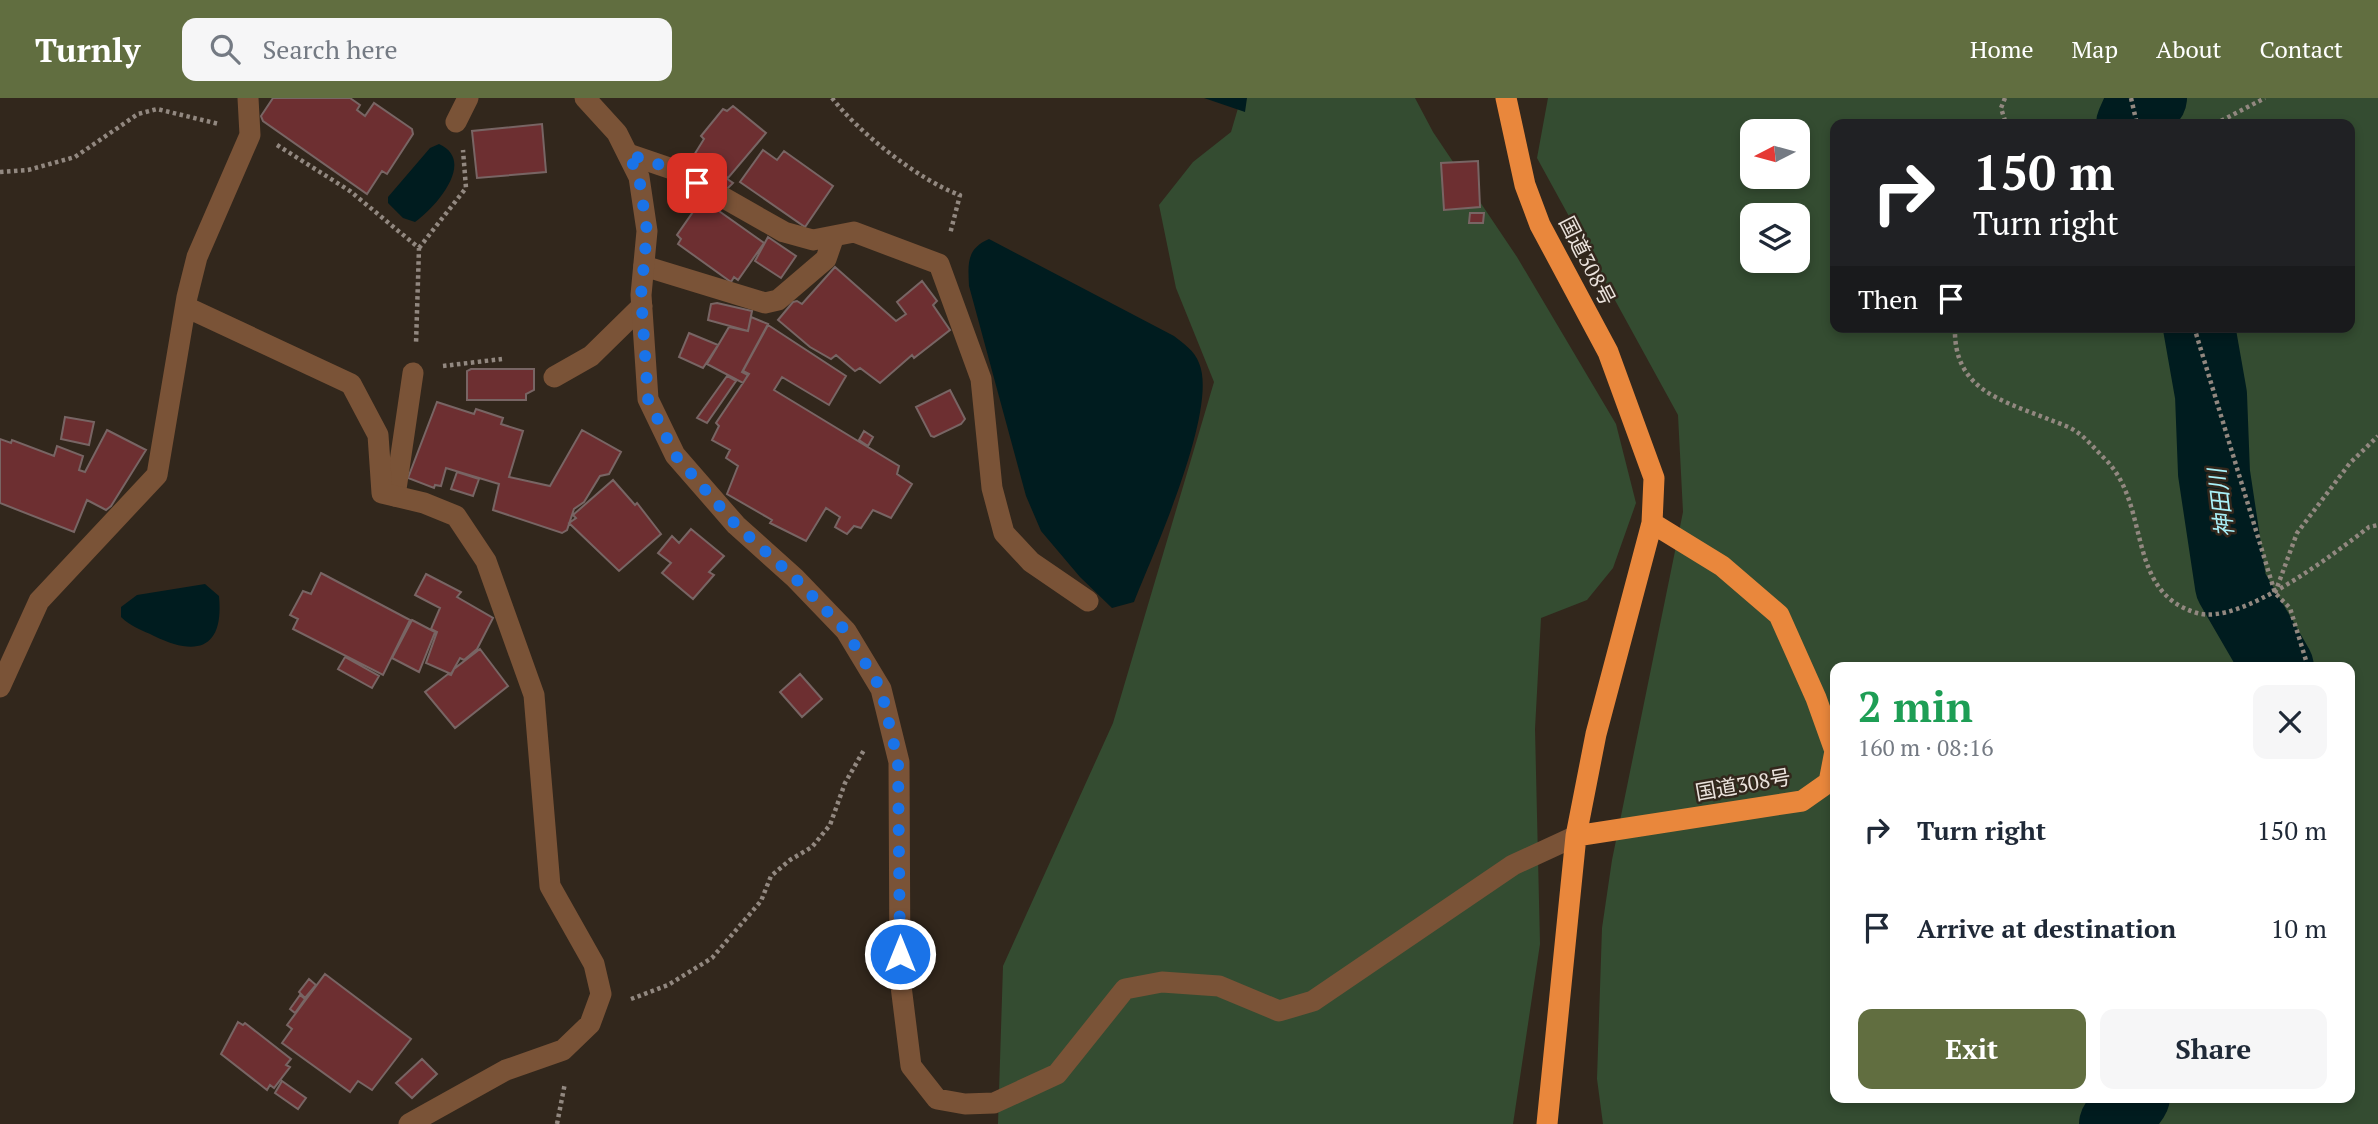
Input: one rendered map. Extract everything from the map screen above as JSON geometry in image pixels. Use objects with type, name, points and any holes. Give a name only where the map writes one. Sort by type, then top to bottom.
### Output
[{"type":"highway","name":"国道308号","points":[[1506,98],[1525,184],[1540,225],[1608,352],[1654,478],[1652,523],[1597,734],[1576,836],[1547,1124]]},
{"type":"highway","name":"国道308号","points":[[1652,523],[1722,566],[1779,615],[1816,698],[1830,737]]},
{"type":"highway","name":"国道308号","points":[[1576,836],[1802,801],[1829,782],[1830,777]]},
{"type":"street","points":[[0,687],[39,601],[157,475],[197,257],[250,135],[248,98]]},
{"type":"street","points":[[456,121],[468,98]]},
{"type":"street","points":[[585,98],[617,133],[639,177],[647,231],[642,306],[648,399],[675,455],[736,525],[795,578],[846,631],[881,689],[898,762],[900,978],[911,1066],[937,1099],[994,1103],[1057,1074],[1125,989],[1161,982],[1219,986],[1279,1011],[1312,1002],[1513,865],[1576,836]]},
{"type":"street","points":[[628,154],[675,170],[784,232],[813,240],[854,232],[939,264],[981,379],[992,488],[1004,533],[1031,562],[1088,601]]},
{"type":"street","points":[[643,266],[765,303],[778,300],[826,258],[834,236]]},
{"type":"street","points":[[554,377],[591,356],[642,306]]},
{"type":"street","points":[[186,307],[351,384],[377,435],[382,493],[456,516],[490,572],[534,695],[550,886],[594,964],[601,994],[590,1024],[563,1050],[506,1070],[445,1101],[409,1124]]},
{"type":"street","points":[[396,496],[414,373]]},
{"type":"path","points":[[832,98],[841,110],[887,148],[943,189],[960,195],[939,264]]},
{"type":"path","points":[[2004,119],[2001,108],[2005,98]]},
{"type":"path","points":[[2131,98],[2136,119]]},
{"type":"path","points":[[2225,119],[2265,98]]},
{"type":"path","points":[[419,248],[466,188],[462,139],[456,121]]},
{"type":"path","points":[[1955,333],[1961,365],[1978,388],[2076,431],[2109,463],[2124,486],[2152,582],[2172,604],[2201,615],[2221,612],[2275,593],[2369,527],[2378,525]]},
{"type":"path","points":[[2196,333],[2275,593],[2290,608],[2306,662]]},
{"type":"path","points":[[414,373],[502,359]]},
{"type":"path","points":[[2275,593],[2297,533],[2350,463],[2378,436]]},
{"type":"path","points":[[596,1007],[668,985],[712,958],[761,901],[771,876],[789,860],[813,847],[830,825],[845,783],[887,714]]},
{"type":"green space","points":[[1241,98],[1415,98],[1433,132],[1517,257],[1616,424],[1636,503],[1613,568],[1587,600],[1541,618],[1535,729],[1540,944],[1513,1124],[998,1124],[1003,966],[1113,723],[1214,382],[1176,288],[1159,205],[1193,162],[1231,132]]},
{"type":"green space","points":[[1548,98],[2378,98],[2378,1124],[1603,1124],[1597,1079],[1602,928],[1612,860],[1683,512],[1678,415],[1537,158]]},
{"type":"water","points":[[1204,98],[1247,98],[1245,112]]},
{"type":"water","points":[[439,144],[450,152],[454,161],[449,184],[433,206],[415,222],[403,218],[388,203],[388,197],[430,148]]},
{"type":"water","points":[[989,239],[1174,336],[1192,351],[1199,363],[1203,385],[1192,446],[1168,517],[1134,602],[1112,608],[1080,577],[1041,531],[1026,496],[969,286],[972,252]]},
{"type":"water","points":[[205,584],[219,596],[219,614],[217,628],[204,644],[195,647],[169,642],[137,628],[121,617],[121,607],[137,595]]},
{"type":"building","points":[[273,98],[350,98],[360,105],[357,110],[365,116],[374,103],[412,129],[413,134],[387,174],[382,171],[367,194],[263,121],[261,116]]},
{"type":"building","points":[[733,106],[766,133],[728,178],[710,166],[704,170],[691,160],[704,139],[701,136],[723,109],[727,111]]},
{"type":"building","points":[[542,124],[546,172],[477,178],[472,131]]},
{"type":"building","points":[[763,150],[777,160],[784,151],[833,186],[805,227],[740,182]]},
{"type":"building","points":[[1478,161],[1480,207],[1444,210],[1441,163]]},
{"type":"building","points":[[710,167],[733,183],[725,191],[702,175]]},
{"type":"building","points":[[702,199],[764,243],[738,280],[734,277],[731,282],[678,244],[681,239],[677,235]]},
{"type":"building","points":[[1470,213],[1484,213],[1483,223],[1469,223]]},
{"type":"building","points":[[768,237],[796,256],[781,278],[755,261]]},
{"type":"building","points":[[835,267],[896,321],[906,314],[897,302],[922,281],[937,301],[933,305],[950,330],[914,358],[912,355],[880,383],[860,368],[855,371],[836,355],[831,359],[810,347],[778,320],[793,302],[802,304]]},
{"type":"building","points":[[711,304],[752,311],[748,331],[708,320]]},
{"type":"building","points":[[751,317],[768,324],[742,372],[748,375],[743,383],[707,364],[729,327],[748,331]]},
{"type":"building","points":[[768,325],[846,376],[829,405],[782,377],[774,390],[899,466],[897,474],[912,484],[891,518],[873,510],[861,528],[854,526],[847,534],[835,527],[840,517],[826,508],[806,541],[770,523],[772,520],[727,494],[738,466],[726,458],[730,450],[712,440],[719,426],[716,423],[749,374],[743,371]]},
{"type":"building","points":[[689,333],[718,345],[703,368],[679,357]]},
{"type":"building","points":[[534,369],[534,390],[526,394],[526,400],[467,400],[467,371]]},
{"type":"building","points":[[727,376],[736,381],[707,423],[697,418]]},
{"type":"building","points":[[950,390],[965,419],[961,424],[931,436],[916,407]]},
{"type":"building","points":[[437,402],[474,414],[476,409],[503,418],[501,424],[523,431],[509,477],[550,486],[582,430],[621,452],[609,474],[600,476],[584,502],[574,509],[567,530],[562,533],[493,510],[499,484],[446,468],[441,486],[435,485],[434,488],[408,478]]},
{"type":"building","points":[[65,417],[94,422],[89,445],[61,439]]},
{"type":"building","points":[[107,430],[146,450],[111,506],[106,510],[87,500],[74,532],[0,503],[0,439],[11,443],[12,440],[54,456],[57,446],[83,456],[79,470],[85,472]]},
{"type":"building","points":[[864,431],[873,437],[868,446],[859,440]]},
{"type":"building","points":[[457,472],[479,479],[473,496],[451,489]]},
{"type":"building","points":[[613,480],[635,505],[637,503],[661,534],[619,571],[569,523],[576,518],[573,515]]},
{"type":"building","points":[[691,529],[724,556],[709,572],[714,575],[693,599],[662,573],[671,563],[658,553],[672,536],[679,543]]},
{"type":"building","points":[[321,573],[410,620],[383,675],[293,629],[298,619],[290,615],[303,591],[311,594]]},
{"type":"building","points":[[426,574],[461,592],[457,597],[493,618],[477,649],[464,660],[460,658],[451,674],[426,663],[437,632],[431,629],[440,608],[415,595]]},
{"type":"building","points":[[412,620],[435,632],[419,672],[392,658]]},
{"type":"building","points":[[480,649],[508,686],[455,728],[425,692],[448,674],[451,675],[454,669]]},
{"type":"building","points":[[345,657],[379,676],[372,688],[338,669]]},
{"type":"building","points":[[800,674],[822,699],[802,717],[780,692]]},
{"type":"building","points":[[325,974],[411,1039],[372,1090],[358,1081],[350,1092],[282,1043],[292,1029],[287,1025]]},
{"type":"building","points":[[309,979],[316,985],[305,998],[299,992]]},
{"type":"building","points":[[300,995],[305,999],[295,1013],[290,1009]]},
{"type":"building","points":[[238,1022],[243,1025],[245,1023],[291,1059],[286,1065],[290,1067],[274,1088],[270,1085],[267,1090],[221,1054]]},
{"type":"building","points":[[422,1059],[437,1074],[412,1098],[396,1083]]},
{"type":"building","points":[[282,1081],[306,1098],[298,1109],[275,1093]]},
{"type":"waterway","name":"神田川","points":[[2134,119],[2139,108],[2151,98]]},
{"type":"waterway","name":"神田川","points":[[2200,333],[2211,395],[2214,473],[2231,586],[2275,662]]},
{"type":"waterway","name":"神田川","points":[[2115,1124],[2130,1103]]},
{"type":"route","points":[[697,183],[675,170],[628,154],[639,177],[647,231],[641,295],[648,399],[675,455],[736,525],[795,578],[846,631],[881,689],[898,762],[900,954]]}]
